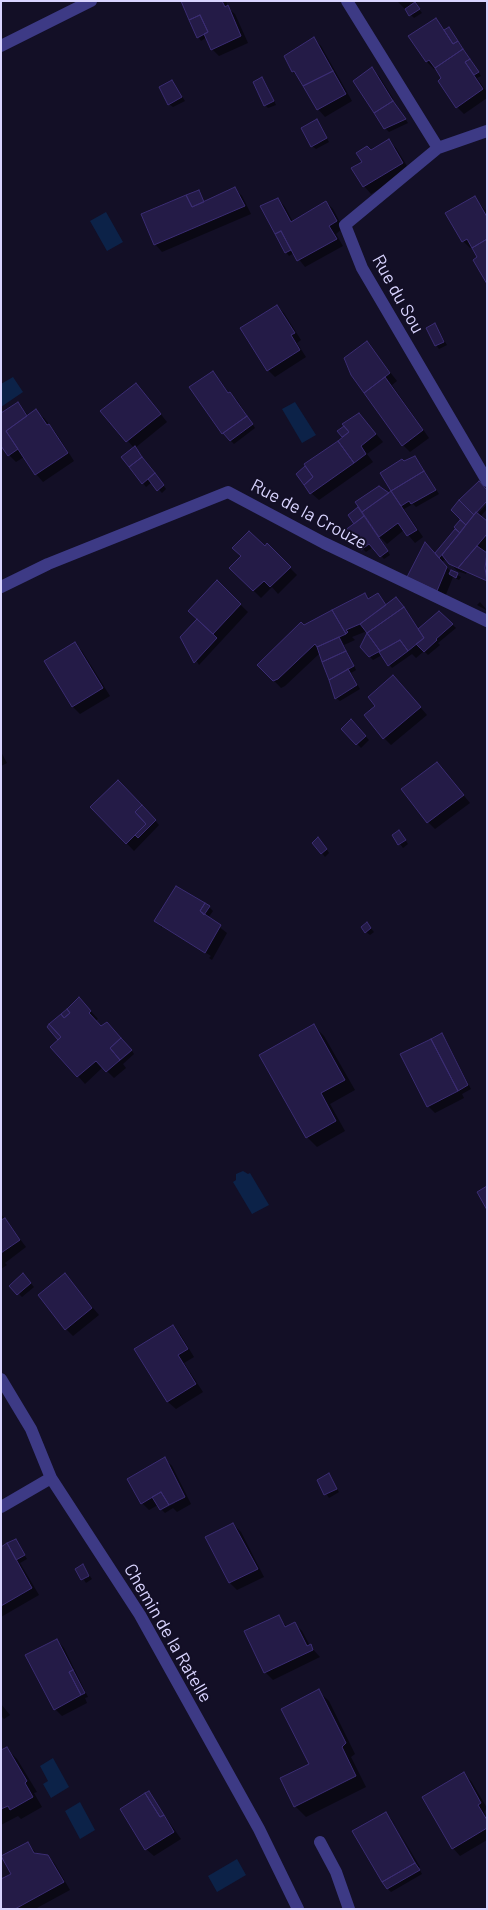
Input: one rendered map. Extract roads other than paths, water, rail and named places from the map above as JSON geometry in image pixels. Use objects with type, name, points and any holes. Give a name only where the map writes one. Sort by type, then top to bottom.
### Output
[{"type":"street","points":[[1,46],[91,1]]},
{"type":"street","points":[[347,1],[438,148]]},
{"type":"street","name":"Rue du Sou","points":[[487,130],[438,148],[345,226],[362,268],[487,481]]},
{"type":"street","name":"Rue de la Crouze","points":[[1,587],[48,564],[228,492],[332,547],[487,621]]},
{"type":"street","name":"Chemin de la Ratelle","points":[[1,1379],[31,1429],[51,1478],[140,1615],[259,1829],[298,1909]]},
{"type":"street","points":[[1,1507],[51,1478]]},
{"type":"street","points":[[320,1842],[336,1872],[349,1909]]},
{"type":"water","points":[[106,212],[123,242],[107,251],[90,221]]},
{"type":"water","points":[[13,377],[23,392],[1,407],[1,384]]},
{"type":"water","points":[[295,402],[316,435],[302,443],[282,409]]},
{"type":"water","points":[[243,1171],[248,1174],[250,1173],[269,1205],[252,1214],[233,1182],[236,1180],[236,1174]]},
{"type":"water","points":[[53,1758],[69,1787],[51,1798],[43,1784],[48,1781],[40,1766]]},
{"type":"water","points":[[80,1802],[95,1830],[80,1839],[65,1811]]},
{"type":"water","points":[[237,1859],[246,1875],[217,1892],[208,1876]]}]
